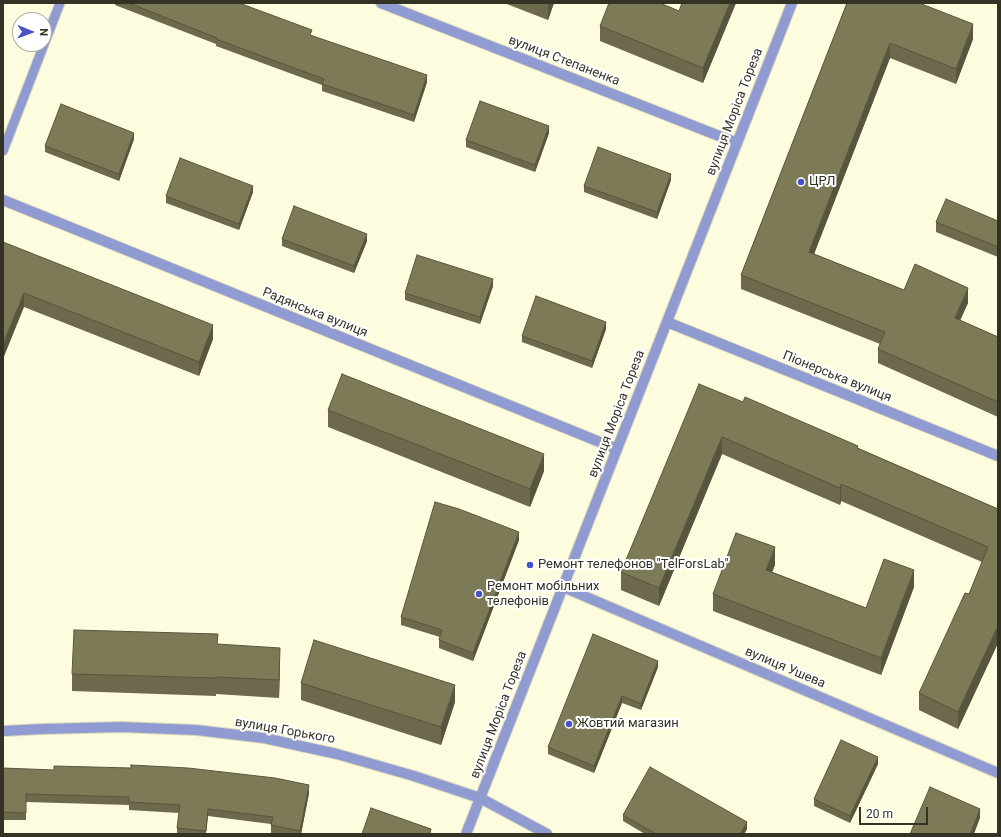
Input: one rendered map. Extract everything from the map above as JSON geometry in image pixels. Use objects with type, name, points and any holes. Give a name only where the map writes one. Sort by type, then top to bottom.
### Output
[{"type":"street","name":"вулиця Степаненка","points":[[381,3],[737,143]]},
{"type":"street","name":"вулиця Моріса Тореза","points":[[466,834],[792,3]]},
{"type":"street","name":"Радянська вулиця","points":[[3,200],[617,449]]},
{"type":"street","name":"Піонерська вулиця","points":[[667,322],[998,456]]},
{"type":"street","name":"вулиця Ушева","points":[[562,587],[998,772]]},
{"type":"street","name":"вулиця Горького","points":[[3,731],[121,727],[196,730],[264,738],[336,754],[414,776],[480,798],[547,834]]},
{"type":"lane","points":[[3,151],[60,3]]},
{"type":"building","points":[[129,3],[239,3],[312,30],[310,35],[427,75],[414,115],[322,84],[324,79],[216,39],[217,38]]},
{"type":"building","points":[[609,3],[660,3],[679,11],[682,3],[730,3],[703,68],[600,26]]},
{"type":"building","points":[[847,3],[919,3],[973,24],[956,69],[890,43],[809,252],[904,290],[915,264],[968,288],[955,318],[998,337],[998,402],[878,349],[885,332],[741,275]]},
{"type":"building","points":[[480,101],[549,126],[535,165],[466,140]]},
{"type":"building","points":[[61,104],[134,133],[119,174],[45,146]]},
{"type":"building","points":[[598,147],[671,174],[657,212],[584,186]]},
{"type":"building","points":[[180,158],[253,186],[239,224],[166,196]]},
{"type":"building","points":[[946,199],[998,221],[998,247],[936,222]]},
{"type":"building","points":[[294,206],[367,234],[354,266],[282,239]]},
{"type":"building","points":[[3,242],[213,325],[199,362],[24,293],[3,344]]},
{"type":"building","points":[[417,255],[493,279],[480,317],[405,293]]},
{"type":"building","points":[[536,296],[606,322],[592,361],[522,336]]},
{"type":"building","points":[[342,374],[544,454],[530,489],[328,410]]},
{"type":"building","points":[[699,384],[743,402],[745,397],[858,446],[857,448],[998,509],[998,626],[958,712],[919,693],[965,593],[969,594],[988,547],[841,484],[840,488],[722,437],[659,588],[621,572]]},
{"type":"building","points":[[435,502],[459,509],[519,532],[473,653],[439,640],[442,630],[401,617]]},
{"type":"building","points":[[736,533],[775,547],[766,570],[866,608],[884,559],[914,570],[881,658],[713,594]]},
{"type":"building","points":[[74,630],[218,634],[217,644],[280,648],[279,680],[72,674]]},
{"type":"building","points":[[593,634],[658,661],[641,704],[622,696],[594,766],[548,747]]},
{"type":"building","points":[[314,640],[455,685],[441,727],[301,683]]},
{"type":"building","points":[[841,740],[878,757],[850,816],[814,799]]},
{"type":"building","points":[[131,765],[188,768],[275,778],[309,785],[300,831],[271,825],[273,817],[208,809],[206,831],[177,828],[180,805],[129,802],[129,797],[26,794],[26,813],[3,812],[3,768],[54,770],[54,766],[131,768]]},
{"type":"building","points":[[650,767],[747,822],[740,834],[656,834],[623,815]]},
{"type":"building","points":[[930,787],[980,809],[970,834],[910,834]]},
{"type":"building","points":[[371,808],[431,829],[430,834],[362,834]]},
{"type":"place","name":"ЦРЛ","points":[[801,182]]},
{"type":"place","name":"Ремонт телефонов \"TelForsLab\"","points":[[530,565]]},
{"type":"place","name":"Ремонт мобільних телефонів","points":[[479,594]]},
{"type":"place","name":"Жовтий магазин","points":[[569,724]]}]
